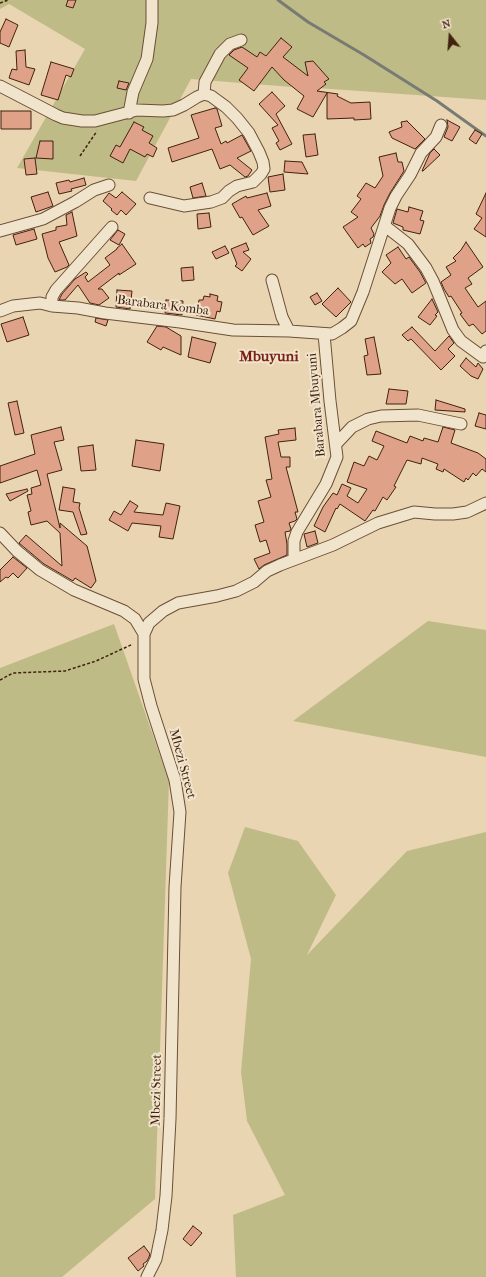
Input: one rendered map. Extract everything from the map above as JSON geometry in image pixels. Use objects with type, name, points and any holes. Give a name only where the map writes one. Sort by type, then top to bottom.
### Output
[{"type":"street","points":[[129,113],[134,92],[147,59],[152,23],[152,0]]},
{"type":"street","points":[[204,94],[205,82],[220,54],[230,44],[241,40]]},
{"type":"street","points":[[0,86],[56,115],[82,121],[95,121],[137,110],[163,112],[184,105],[200,95],[204,94],[211,96],[226,107],[249,133],[263,162],[264,169],[253,182],[237,186],[228,191],[222,198],[211,202],[184,206],[150,198]]},
{"type":"street","points":[[324,334],[332,334],[351,321],[363,292],[390,208],[400,188],[410,175],[421,153],[436,138],[441,124]]},
{"type":"street","points":[[0,231],[43,219],[94,190],[108,185]]},
{"type":"street","points":[[385,226],[408,244],[426,268],[433,281],[453,330],[461,341],[483,357],[486,351]]},
{"type":"street","points":[[52,306],[52,297],[56,290],[112,227]]},
{"type":"street","points":[[272,280],[281,313],[289,330]]},
{"type":"street","name":"Barabara Komba","points":[[0,311],[13,306],[40,303],[52,306],[78,308],[233,330],[289,330],[324,334]]},
{"type":"street","name":"Barabara Mbuyuni","points":[[294,559],[294,541],[297,532],[319,497],[332,472],[337,457],[324,334]]},
{"type":"street","points":[[336,444],[352,427],[381,416],[418,415],[461,424]]},
{"type":"street","points":[[144,636],[149,623],[163,611],[178,603],[236,591],[254,582],[267,571],[294,559],[333,545],[378,523],[414,512],[435,514],[460,513],[473,510],[486,503]]},
{"type":"street","points":[[0,533],[17,551],[40,570],[74,590],[124,611],[135,619],[144,636]]},
{"type":"street","name":"Mbezi Street","points":[[144,636],[144,679],[174,780],[180,812],[175,887],[170,1119],[166,1196],[162,1230],[156,1259],[147,1277]]},
{"type":"path","points":[[0,3],[8,0]]},
{"type":"path","points":[[80,156],[95,133],[100,129]]},
{"type":"path","points":[[0,680],[13,673],[65,671],[96,661],[144,636]]},
{"type":"shaded area","points":[[0,0],[486,0],[486,100],[303,87],[299,89],[292,87],[191,79],[136,181],[17,168],[85,49],[9,4],[0,9]]},
{"type":"shaded area","points":[[428,621],[486,630],[486,757],[293,721]]},
{"type":"shaded area","points":[[114,624],[169,781],[155,1199],[62,1277],[0,1277],[0,668]]},
{"type":"shaded area","points":[[245,827],[298,841],[336,895],[307,955],[407,851],[486,832],[486,1277],[236,1277],[233,1215],[285,1195],[247,1121],[241,1072],[251,959],[228,873]]},
{"type":"building","points":[[68,0],[76,0],[73,8],[66,6]]},
{"type":"building","points":[[6,19],[18,25],[9,47],[0,43],[0,32]]},
{"type":"building","points":[[281,38],[292,47],[283,57],[308,76],[305,62],[313,61],[329,79],[324,82],[326,84],[317,91],[338,94],[337,96],[351,103],[370,102],[371,119],[327,119],[327,93],[313,117],[297,109],[304,96],[284,80],[272,67],[254,91],[239,80],[248,68],[229,55],[234,50],[242,47],[257,57],[260,52],[266,56]]},
{"type":"building","points":[[25,50],[26,67],[35,69],[29,85],[9,78],[12,69],[17,70],[16,51]]},
{"type":"building","points":[[51,62],[74,69],[71,77],[66,75],[58,100],[41,95]]},
{"type":"building","points":[[119,81],[129,83],[126,90],[117,88]]},
{"type":"building","points":[[272,92],[285,106],[276,114],[292,144],[280,150],[276,143],[279,141],[272,128],[278,125],[259,104]]},
{"type":"building","points":[[215,108],[217,109],[222,126],[215,128],[221,144],[226,141],[227,143],[242,135],[251,151],[237,158],[252,170],[248,176],[245,177],[230,165],[220,169],[212,149],[172,162],[168,148],[199,138],[191,115]]},
{"type":"building","points":[[1,111],[31,111],[31,129],[1,129]]},
{"type":"building","points":[[447,120],[460,127],[452,141],[444,137],[448,127]]},
{"type":"building","points":[[407,121],[425,139],[415,149],[392,138],[389,132],[402,127],[401,122]]},
{"type":"building","points":[[134,122],[144,127],[142,130],[153,136],[149,143],[157,148],[153,157],[147,154],[145,157],[130,149],[123,163],[110,156],[116,145],[120,147]]},
{"type":"building","points":[[475,130],[482,134],[476,144],[469,139]]},
{"type":"building","points":[[315,134],[318,155],[306,157],[303,135]]},
{"type":"building","points":[[40,141],[53,141],[53,159],[36,158]]},
{"type":"building","points":[[434,149],[440,155],[422,171],[430,153]]},
{"type":"building","points":[[396,153],[398,162],[402,162],[404,171],[390,193],[380,216],[371,228],[374,234],[370,239],[371,243],[365,247],[363,244],[358,248],[343,227],[358,217],[351,212],[361,199],[357,196],[366,183],[375,188],[383,176],[379,157]]},
{"type":"building","points":[[35,158],[37,174],[26,175],[24,159]]},
{"type":"building","points":[[285,161],[302,162],[308,174],[284,172]]},
{"type":"building","points":[[283,174],[285,190],[270,192],[268,177]]},
{"type":"building","points":[[84,178],[86,185],[71,189],[72,191],[59,194],[56,183],[69,180],[70,182]]},
{"type":"building","points":[[202,183],[206,196],[193,198],[190,187]]},
{"type":"building","points":[[48,192],[53,206],[36,212],[31,197]]},
{"type":"building","points":[[122,192],[136,204],[126,215],[121,210],[117,215],[103,201],[109,193],[116,198]]},
{"type":"building","points":[[267,193],[271,206],[258,210],[269,226],[253,235],[242,217],[240,218],[232,204],[246,196],[247,198]]},
{"type":"building","points":[[486,193],[486,237],[474,229],[482,218],[476,214]]},
{"type":"building","points":[[409,207],[423,211],[420,220],[424,221],[420,234],[403,230],[403,227],[393,223],[397,209],[408,212]]},
{"type":"building","points":[[72,212],[77,236],[59,242],[69,265],[55,272],[48,258],[42,234],[56,230],[56,227],[67,225],[66,215]]},
{"type":"building","points":[[209,213],[211,227],[198,229],[197,214]]},
{"type":"building","points":[[34,229],[37,239],[16,245],[13,235]]},
{"type":"building","points":[[118,230],[125,234],[119,245],[110,240]]},
{"type":"building","points":[[466,242],[483,267],[468,278],[472,284],[465,288],[478,307],[486,301],[486,331],[482,334],[473,324],[469,326],[460,314],[462,313],[451,296],[449,297],[441,282],[451,275],[446,267],[456,261],[453,258]]},
{"type":"building","points":[[246,243],[249,250],[243,252],[251,259],[242,271],[235,266],[237,264],[231,249]]},
{"type":"building","points":[[122,244],[136,264],[119,275],[119,273],[98,289],[102,289],[109,298],[99,305],[90,303],[78,285],[65,300],[59,300],[62,294],[75,279],[86,272],[88,274],[85,277],[88,282],[110,265],[105,258]]},
{"type":"building","points":[[225,246],[229,253],[216,259],[212,252]]},
{"type":"building","points":[[398,247],[406,259],[409,257],[426,283],[412,293],[402,279],[395,284],[382,272],[391,263],[386,255]]},
{"type":"building","points":[[193,267],[194,280],[182,281],[181,268]]},
{"type":"building","points":[[338,288],[351,302],[336,317],[322,304]]},
{"type":"building","points":[[117,290],[132,291],[130,309],[116,307]]},
{"type":"building","points":[[317,293],[322,301],[315,305],[310,297]]},
{"type":"building","points":[[210,294],[218,296],[217,301],[222,302],[220,312],[217,311],[215,319],[196,315],[199,300],[203,300],[204,296],[210,297]]},
{"type":"building","points":[[432,299],[438,312],[435,315],[437,316],[430,325],[418,317]]},
{"type":"building","points":[[166,300],[183,301],[182,315],[165,313]]},
{"type":"building","points":[[23,317],[29,335],[7,342],[1,324]]},
{"type":"building","points":[[96,318],[108,320],[106,326],[95,322]]},
{"type":"building","points":[[157,326],[166,327],[181,336],[181,355],[163,347],[161,350],[147,342]]},
{"type":"building","points":[[412,327],[435,351],[449,336],[454,343],[448,349],[455,356],[441,370],[411,339],[408,341],[402,335]]},
{"type":"building","points":[[192,337],[216,343],[210,363],[188,357]]},
{"type":"building","points":[[374,337],[381,374],[367,375],[364,356],[368,355],[365,339]]},
{"type":"building","points":[[466,358],[476,367],[478,363],[483,369],[478,379],[471,376],[460,366]]},
{"type":"building","points":[[389,389],[408,391],[406,404],[386,404]]},
{"type":"building","points":[[436,400],[465,409],[465,412],[435,410]]},
{"type":"building","points":[[17,401],[24,433],[15,435],[8,403]]},
{"type":"building","points":[[479,413],[486,415],[486,429],[475,426]]},
{"type":"building","points":[[61,427],[64,440],[54,442],[62,470],[47,474],[60,528],[60,523],[87,546],[96,581],[91,588],[75,578],[73,581],[44,564],[19,543],[26,535],[62,566],[60,533],[47,521],[31,525],[28,512],[31,511],[27,495],[32,494],[31,488],[41,485],[37,470],[0,483],[0,466],[35,454],[31,435]]},
{"type":"building","points":[[443,427],[455,430],[451,443],[478,453],[486,459],[486,472],[482,469],[476,476],[473,473],[468,480],[466,478],[464,482],[444,469],[443,472],[436,469],[438,464],[422,458],[421,464],[407,460],[394,486],[396,487],[387,500],[383,497],[375,511],[373,510],[365,521],[340,504],[337,509],[336,508],[325,532],[314,526],[323,507],[333,493],[337,495],[342,484],[351,488],[347,496],[358,503],[367,489],[347,482],[354,462],[364,466],[369,456],[377,460],[384,446],[372,441],[376,431],[407,443],[410,436],[423,441],[424,438],[438,442]]},
{"type":"building","points":[[295,428],[296,440],[278,442],[281,457],[290,457],[290,467],[286,467],[298,512],[295,512],[297,519],[289,523],[291,529],[290,531],[285,532],[287,555],[264,565],[259,569],[254,559],[270,553],[266,540],[260,542],[255,525],[264,522],[258,501],[271,497],[266,480],[272,479],[265,437],[279,434],[278,430]]},
{"type":"building","points":[[136,440],[164,444],[160,471],[132,466]]},
{"type":"building","points":[[93,445],[96,470],[81,471],[78,447]]},
{"type":"building","points":[[63,487],[75,489],[73,502],[80,503],[79,508],[87,534],[81,535],[73,512],[59,510]]},
{"type":"building","points":[[27,489],[28,491],[10,501],[6,494]]},
{"type":"building","points":[[130,501],[138,506],[134,512],[163,515],[166,503],[180,506],[173,539],[159,537],[161,526],[132,523],[128,531],[109,520],[114,511],[121,515]]},
{"type":"building","points":[[315,531],[318,543],[307,547],[304,534]]},
{"type":"building","points":[[13,557],[27,568],[18,578],[13,573],[8,578],[6,577],[0,582],[0,570]]},
{"type":"building","points":[[193,1226],[202,1233],[191,1246],[183,1239]]},
{"type":"building","points":[[144,1246],[150,1254],[147,1261],[143,1264],[144,1266],[138,1271],[128,1258]]},
{"type":"waterway","points":[[278,0],[308,22],[437,101],[486,136]]},
{"type":"district","name":"Mbuyuni","points":[[269,357]]}]
